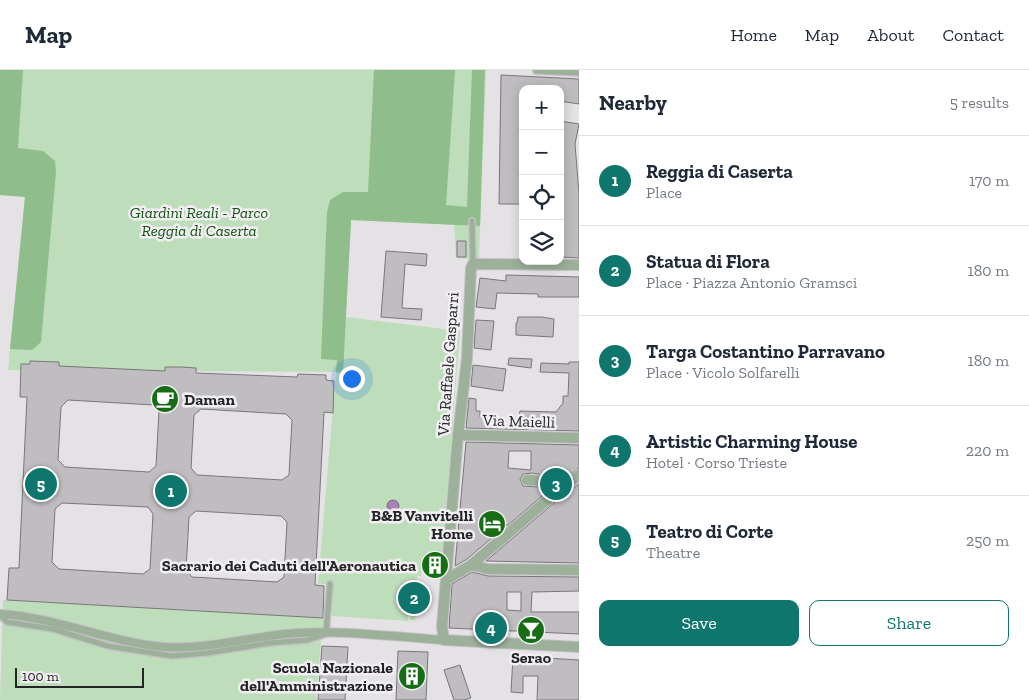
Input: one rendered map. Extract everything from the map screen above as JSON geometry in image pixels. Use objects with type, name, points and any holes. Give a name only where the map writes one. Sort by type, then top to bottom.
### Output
[{"type":"street","points":[[473,264],[579,266]]},
{"type":"street","name":"Via Raffaele Gasparri","points":[[444,640],[442,627],[446,576],[458,435],[467,358],[469,274],[473,264]]},
{"type":"street","name":"Via Maielli","points":[[458,435],[579,438]]},
{"type":"street","points":[[446,576],[471,565],[558,490],[579,475]]},
{"type":"street","points":[[527,480],[546,480],[558,490]]},
{"type":"street","points":[[500,526],[500,541]]},
{"type":"street","points":[[471,565],[488,569],[579,570]]},
{"type":"street","points":[[0,615],[45,620],[148,645],[173,647],[268,636],[329,633],[579,647]]},
{"type":"lane","points":[[536,71],[579,73]]},
{"type":"lane","points":[[472,221],[473,264]]},
{"type":"lane","points":[[0,615],[7,622],[53,629],[108,646],[172,656],[207,653],[270,643],[308,640],[329,633],[330,584]]},
{"type":"green space","name":"Giardini Reali - Parco Reggia di Caserta","points":[[0,70],[486,70],[479,259],[456,258],[454,225],[351,220],[346,317],[460,331],[441,568],[438,572],[434,573],[430,570],[428,564],[421,564],[421,576],[417,576],[417,590],[410,589],[408,621],[332,616],[333,585],[318,584],[336,372],[8,370],[25,197],[0,195]]},
{"type":"green space","points":[[0,70],[23,70],[18,148],[43,151],[55,161],[56,172],[41,342],[32,350],[10,349],[25,197],[0,195]]},
{"type":"green space","points":[[374,70],[455,70],[446,205],[467,207],[472,70],[485,70],[480,226],[351,220],[343,373],[336,372],[337,360],[321,359],[327,212],[330,200],[343,192],[368,192]]},
{"type":"green space","points":[[411,599],[416,599],[415,620],[410,620]]},
{"type":"green space","points":[[3,600],[323,618],[316,700],[0,700]]},
{"type":"shaded area","points":[[391,500],[395,500],[399,506],[395,512],[391,512],[387,508],[387,504]]},
{"type":"building","points":[[501,75],[579,79],[579,104],[564,102],[564,85],[519,85],[519,204],[499,204]]},
{"type":"building","points":[[564,122],[579,124],[575,144],[579,194],[579,258],[564,257]]},
{"type":"building","points":[[457,241],[466,241],[466,257],[457,257]]},
{"type":"building","points":[[386,251],[427,254],[426,266],[405,264],[402,308],[422,309],[421,320],[381,317]]},
{"type":"building","points":[[506,275],[579,277],[579,297],[538,297],[538,294],[497,293],[495,309],[476,307],[480,278],[506,281]]},
{"type":"building","points":[[518,317],[554,319],[553,337],[516,335]]},
{"type":"building","points":[[476,320],[494,321],[491,350],[474,348]]},
{"type":"building","points":[[509,358],[532,359],[531,368],[508,365]]},
{"type":"building","points":[[30,361],[59,362],[59,366],[165,371],[165,367],[181,367],[196,368],[196,373],[297,377],[298,374],[326,375],[326,380],[334,381],[333,413],[324,412],[315,585],[324,586],[323,618],[7,600],[9,568],[19,568],[27,397],[20,397],[21,364],[30,364]],"holes":[[[68,400],[154,405],[159,411],[156,466],[149,472],[65,467],[58,460],[61,407]],[[201,409],[286,414],[292,420],[289,475],[282,480],[197,475],[191,468],[194,415]],[[62,503],[148,507],[153,514],[150,569],[143,574],[59,569],[52,562],[55,509]],[[196,511],[281,516],[287,522],[284,577],[277,582],[192,577],[186,570],[189,517]]]},
{"type":"building","points":[[569,362],[579,362],[579,431],[466,428],[469,398],[476,399],[476,411],[480,411],[480,417],[499,418],[499,424],[516,429],[520,411],[556,412],[563,403],[563,396],[568,396],[569,373],[540,372],[541,363],[569,364]]},
{"type":"building","points":[[473,365],[506,369],[503,391],[471,386]]},
{"type":"building","points":[[466,442],[579,445],[579,468],[559,482],[545,475],[523,474],[520,479],[523,486],[539,487],[548,491],[507,526],[503,520],[496,520],[493,526],[493,537],[467,559],[455,566]],"holes":[[[509,451],[531,451],[531,470],[508,468]]]},
{"type":"building","points":[[579,484],[579,563],[486,561],[562,496]]},
{"type":"building","name":"Sacrario dei Caduti dell'Aeronautica","points":[[433,556],[441,560],[440,570],[437,573],[432,572],[429,567],[429,561]]},
{"type":"building","points":[[472,572],[488,576],[579,577],[579,591],[532,592],[531,612],[579,612],[579,634],[449,628],[452,584]],"holes":[[[507,592],[521,592],[521,611],[507,610]]]},
{"type":"building","points":[[322,646],[348,647],[345,700],[318,700]]},
{"type":"building","name":"Scuola Nazionale dell'Amministrazione","points":[[398,651],[428,652],[426,700],[396,700]]},
{"type":"building","points":[[513,656],[579,660],[579,700],[537,700],[538,676],[523,676],[523,693],[511,692]]},
{"type":"building","points":[[460,665],[471,698],[454,700],[444,670]]},
{"type":"place","name":"Daman","points":[[165,399]]},
{"type":"place","name":"Teatro di Corte","points":[[41,484]]},
{"type":"place","name":"Targa Costantino Parravano","points":[[556,484]]},
{"type":"place","name":"Reggia di Caserta","points":[[171,491]]},
{"type":"place","name":"B&B Vanvitelli Home","points":[[492,524]]},
{"type":"place","name":"Sacrario dei Caduti dell'Aeronautica","points":[[435,565]]},
{"type":"place","name":"Statua di Flora","points":[[414,598]]},
{"type":"place","name":"Artistic Charming House","points":[[491,628]]},
{"type":"place","name":"Serao","points":[[531,630]]},
{"type":"place","name":"Scuola Nazionale dell'Amministrazione","points":[[412,676]]}]
